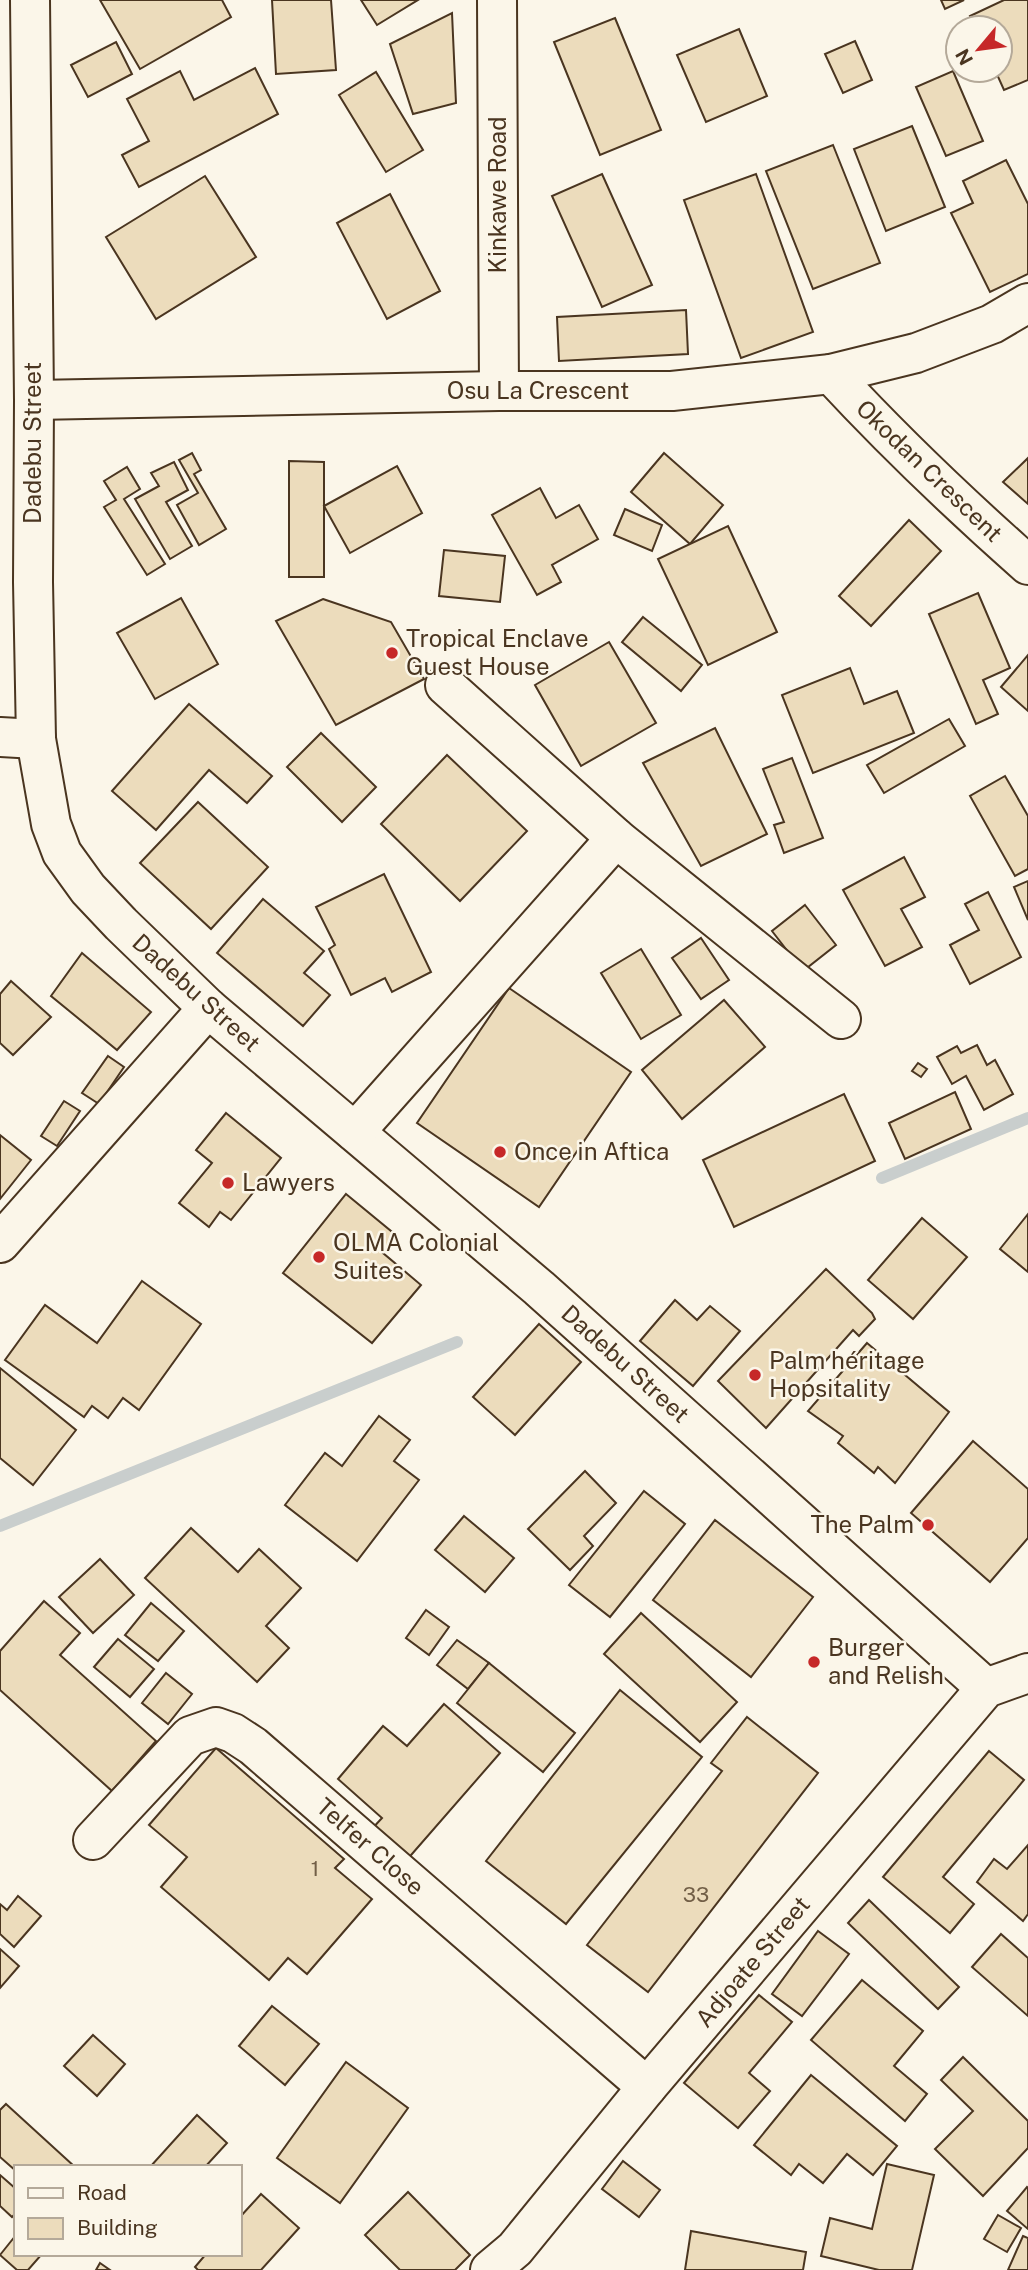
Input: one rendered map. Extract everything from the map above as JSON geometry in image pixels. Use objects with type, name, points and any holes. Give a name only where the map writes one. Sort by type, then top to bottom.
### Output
[{"type":"street","name":"Dadebu Street","points":[[30,0],[33,582],[18,738],[62,853],[88,889],[208,1008],[593,1335],[986,1688]]},
{"type":"street","name":"Kinkawe Road","points":[[497,0],[499,391]]},
{"type":"street","name":"Osu La Crescent","points":[[34,400],[499,391],[672,391],[831,374],[916,354],[992,324],[1028,303]]},
{"type":"street","name":"Okodan Crescent","points":[[831,374],[891,438],[961,506],[1028,565]]},
{"type":"street","points":[[445,685],[616,838],[841,1019]]},
{"type":"street","points":[[355,1132],[616,838]]},
{"type":"street","points":[[0,1243],[208,1008]]},
{"type":"street","points":[[986,1688],[1028,1674]]},
{"type":"street","name":"Adjoate Street","points":[[512,2263],[647,2087],[986,1688]]},
{"type":"street","name":"Telfer Close","points":[[93,1840],[190,1736],[216,1727],[233,1733],[264,1755],[647,2087]]},
{"type":"building","points":[[100,0],[222,0],[231,17],[140,69]]},
{"type":"building","points":[[272,0],[331,0],[336,70],[276,74]]},
{"type":"building","points":[[361,0],[418,0],[377,25]]},
{"type":"building","points":[[941,0],[964,0],[945,9]]},
{"type":"building","points":[[1004,0],[1028,0],[1028,80],[1004,90],[1001,84],[1014,84],[1014,14],[974,14]]},
{"type":"building","points":[[452,13],[456,103],[413,114],[390,44]]},
{"type":"building","points":[[615,18],[661,130],[600,155],[554,42]]},
{"type":"building","points":[[739,29],[767,96],[706,122],[677,55]]},
{"type":"building","points":[[855,41],[872,80],[843,93],[825,54]]},
{"type":"building","points":[[116,42],[132,74],[88,97],[71,65]]},
{"type":"building","points":[[255,68],[278,114],[139,187],[122,155],[149,141],[127,99],[180,71],[194,100]]},
{"type":"building","points":[[376,72],[423,150],[386,172],[339,95]]},
{"type":"building","points":[[944,75],[944,84],[959,84],[983,141],[946,156],[916,87]]},
{"type":"building","points":[[912,126],[945,207],[886,231],[854,149]]},
{"type":"building","points":[[833,145],[880,263],[813,289],[766,171]]},
{"type":"building","points":[[1006,160],[1028,204],[1028,274],[990,292],[951,213],[973,203],[963,181]]},
{"type":"building","points":[[602,174],[652,285],[602,307],[552,196]]},
{"type":"building","points":[[756,174],[813,332],[741,358],[684,200]]},
{"type":"building","points":[[205,176],[256,257],[156,319],[106,237]]},
{"type":"building","points":[[390,194],[440,291],[387,319],[337,223]]},
{"type":"building","points":[[686,310],[688,354],[559,361],[557,317]]},
{"type":"building","points":[[192,453],[201,470],[194,474],[226,529],[199,545],[177,505],[198,493],[179,460]]},
{"type":"building","points":[[664,453],[723,505],[690,544],[631,492]]},
{"type":"building","points":[[1028,458],[1028,504],[1003,482]]},
{"type":"building","points":[[289,461],[324,462],[324,577],[289,577]]},
{"type":"building","points":[[174,462],[188,490],[166,502],[192,546],[170,559],[135,499],[159,486],[151,473]]},
{"type":"building","points":[[397,466],[422,513],[350,553],[324,506]]},
{"type":"building","points":[[127,467],[140,489],[124,499],[165,564],[147,575],[104,507],[116,500],[104,481]]},
{"type":"building","points":[[540,488],[556,518],[579,505],[598,539],[552,565],[561,582],[537,595],[492,515]]},
{"type":"building","points":[[625,509],[662,525],[652,551],[614,535]]},
{"type":"building","points":[[909,520],[941,551],[871,626],[839,596]]},
{"type":"building","points":[[728,526],[777,632],[708,665],[658,559]]},
{"type":"building","points":[[444,550],[505,556],[500,602],[439,596]]},
{"type":"building","points":[[978,593],[1010,668],[983,680],[998,714],[976,724],[929,614]]},
{"type":"building","points":[[181,598],[218,664],[155,699],[117,633]]},
{"type":"building","points":[[323,599],[391,622],[424,679],[336,725],[276,621]]},
{"type":"building","points":[[643,617],[702,665],[681,691],[622,642]]},
{"type":"building","points":[[609,642],[656,723],[581,766],[535,685]]},
{"type":"building","points":[[1028,655],[1028,711],[1001,687]]},
{"type":"building","points":[[850,668],[864,704],[897,691],[914,733],[813,773],[782,695]]},
{"type":"building","points":[[189,704],[272,776],[247,803],[209,770],[156,830],[112,791]]},
{"type":"building","points":[[949,719],[965,746],[884,793],[867,765]]},
{"type":"building","points":[[715,728],[767,834],[701,866],[643,763]]},
{"type":"building","points":[[321,733],[376,787],[342,822],[287,767]]},
{"type":"building","points":[[447,755],[527,831],[460,901],[381,824]]},
{"type":"building","points":[[792,758],[823,838],[784,853],[774,825],[784,822],[763,769]]},
{"type":"building","points":[[1005,776],[1028,816],[1028,869],[1015,876],[970,796]]},
{"type":"building","points":[[198,802],[268,867],[211,929],[140,863]]},
{"type":"building","points":[[904,857],[925,897],[901,909],[922,947],[885,966],[843,890]]},
{"type":"building","points":[[384,874],[431,972],[392,992],[385,978],[351,995],[329,949],[335,945],[316,907]]},
{"type":"building","points":[[1028,881],[1028,920],[1014,887]]},
{"type":"building","points":[[988,892],[1021,957],[970,984],[950,945],[979,930],[965,904]]},
{"type":"building","points":[[263,899],[324,951],[304,973],[330,995],[303,1026],[217,953]]},
{"type":"building","points":[[805,905],[836,945],[803,971],[772,931]]},
{"type":"building","points":[[701,938],[729,980],[701,999],[672,958]]},
{"type":"building","points":[[641,949],[681,1015],[641,1039],[601,973]]},
{"type":"building","points":[[82,953],[151,1012],[117,1050],[51,996]]},
{"type":"building","points":[[11,981],[51,1017],[13,1055],[0,1043],[0,994]]},
{"type":"building","points":[[509,988],[631,1072],[539,1207],[417,1123]]},
{"type":"building","points":[[724,1000],[765,1047],[682,1119],[642,1070]]},
{"type":"building","points":[[977,1045],[987,1065],[995,1060],[1013,1094],[984,1110],[966,1076],[952,1084],[937,1057],[957,1046],[961,1053]]},
{"type":"building","points":[[108,1056],[124,1067],[99,1104],[82,1093]]},
{"type":"building","points":[[918,1063],[927,1069],[921,1077],[912,1071]]},
{"type":"building","points":[[955,1092],[971,1129],[905,1159],[889,1123]]},
{"type":"building","points":[[844,1094],[875,1161],[734,1227],[703,1160]]},
{"type":"building","points":[[64,1101],[80,1111],[57,1146],[41,1136]]},
{"type":"building","name":"Lawyers","points":[[226,1113],[281,1158],[231,1220],[220,1212],[209,1227],[179,1203],[212,1163],[196,1150]]},
{"type":"building","points":[[0,1135],[31,1160],[0,1199]]},
{"type":"building","points":[[346,1194],[397,1236],[383,1253],[421,1285],[372,1343],[283,1273]]},
{"type":"building","points":[[1028,1214],[1028,1272],[1000,1249]]},
{"type":"building","points":[[922,1218],[967,1257],[913,1319],[868,1280]]},
{"type":"building","points":[[826,1269],[875,1319],[859,1336],[853,1330],[766,1428],[718,1381]]},
{"type":"building","points":[[142,1281],[201,1324],[139,1410],[123,1398],[108,1418],[92,1406],[84,1417],[5,1360],[45,1305],[97,1343]]},
{"type":"building","points":[[675,1300],[697,1320],[710,1306],[740,1331],[693,1386],[640,1341]]},
{"type":"building","points":[[539,1324],[581,1362],[515,1435],[473,1397]]},
{"type":"building","points":[[867,1343],[949,1412],[895,1483],[878,1467],[874,1473],[838,1443],[843,1436],[808,1411]]},
{"type":"building","points":[[0,1368],[76,1430],[33,1485],[0,1458]]},
{"type":"building","points":[[379,1416],[410,1440],[394,1461],[419,1480],[357,1561],[285,1505],[325,1453],[342,1466]]},
{"type":"building","points":[[973,1441],[1028,1489],[1028,1538],[990,1582],[911,1513]]},
{"type":"building","points":[[585,1471],[616,1503],[584,1536],[593,1546],[570,1570],[528,1529]]},
{"type":"building","points":[[644,1491],[685,1524],[610,1617],[569,1585]]},
{"type":"building","points":[[464,1516],[514,1558],[485,1592],[435,1550]]},
{"type":"building","points":[[715,1520],[813,1597],[751,1677],[653,1600]]},
{"type":"building","points":[[191,1528],[238,1572],[259,1549],[301,1588],[266,1626],[289,1648],[257,1682],[145,1578]]},
{"type":"building","points":[[100,1559],[134,1595],[93,1633],[59,1597]]},
{"type":"building","points":[[44,1601],[80,1633],[60,1655],[156,1741],[112,1791],[0,1690],[0,1651]]},
{"type":"building","points":[[151,1603],[184,1631],[158,1661],[125,1635]]},
{"type":"building","points":[[426,1610],[449,1627],[429,1655],[406,1638]]},
{"type":"building","points":[[641,1613],[737,1702],[700,1742],[604,1654]]},
{"type":"building","points":[[118,1639],[154,1669],[130,1697],[94,1667]]},
{"type":"building","points":[[457,1640],[489,1663],[468,1689],[437,1665]]},
{"type":"building","points":[[489,1663],[575,1733],[543,1772],[457,1703]]},
{"type":"building","points":[[166,1673],[192,1694],[168,1724],[142,1703]]},
{"type":"building","points":[[620,1690],[702,1757],[566,1924],[486,1861]]},
{"type":"building","points":[[444,1704],[500,1753],[405,1862],[370,1831],[382,1818],[338,1779],[383,1726],[407,1746]]},
{"type":"building","points":[[747,1717],[818,1773],[648,1992],[587,1945],[722,1771],[711,1763]]},
{"type":"building","points":[[216,1748],[344,1859],[335,1868],[372,1899],[307,1974],[288,1958],[269,1980],[161,1887],[187,1857],[149,1825]]},
{"type":"building","points":[[989,1751],[1024,1780],[943,1877],[974,1904],[950,1933],[883,1877]]},
{"type":"building","points":[[1028,1845],[1028,1914],[1023,1921],[977,1882],[994,1859],[1007,1869]]},
{"type":"building","points":[[18,1896],[41,1916],[14,1947],[0,1934],[0,1904],[7,1910]]},
{"type":"building","points":[[869,1900],[959,1987],[938,2009],[848,1923]]},
{"type":"building","points":[[818,1931],[849,1954],[802,2016],[772,1994]]},
{"type":"building","points":[[1001,1934],[1028,1958],[1028,2016],[972,1967]]},
{"type":"building","points":[[0,1949],[19,1966],[0,1988]]},
{"type":"building","points":[[862,1980],[923,2031],[894,2066],[927,2094],[905,2121],[811,2040]]},
{"type":"building","points":[[759,1995],[792,2022],[749,2073],[770,2091],[738,2128],[684,2083]]},
{"type":"building","points":[[272,2006],[319,2044],[285,2085],[239,2046]]},
{"type":"building","points":[[93,2035],[125,2064],[97,2096],[64,2066]]},
{"type":"building","points":[[963,2057],[1028,2121],[1028,2148],[983,2196],[935,2149],[973,2111],[941,2080]]},
{"type":"building","points":[[346,2062],[408,2108],[340,2203],[277,2158]]},
{"type":"building","points":[[811,2075],[897,2146],[873,2175],[847,2154],[823,2183],[799,2164],[791,2175],[754,2145]]},
{"type":"building","points":[[6,2104],[73,2165],[14,2165],[14,2169],[0,2157],[0,2110]]},
{"type":"building","points":[[197,2115],[227,2143],[207,2165],[152,2165]]},
{"type":"building","points":[[623,2161],[660,2190],[639,2217],[602,2189]]},
{"type":"building","points":[[887,2164],[934,2175],[912,2270],[879,2270],[821,2256],[830,2218],[872,2229]]},
{"type":"building","points":[[0,2175],[14,2187],[14,2215],[12,2217],[0,2206]]},
{"type":"building","points":[[1028,2188],[1028,2229],[1007,2211]]},
{"type":"building","points":[[408,2192],[470,2255],[455,2270],[400,2270],[365,2235]]},
{"type":"building","points":[[261,2194],[299,2228],[261,2270],[198,2270],[195,2267],[204,2256],[242,2256],[242,2215]]},
{"type":"building","points":[[998,2215],[1021,2228],[1007,2252],[984,2239]]},
{"type":"building","points":[[691,2231],[806,2252],[803,2270],[685,2270]]},
{"type":"building","points":[[1023,2236],[1028,2238],[1028,2270],[1008,2270]]},
{"type":"building","points":[[14,2238],[14,2256],[40,2256],[28,2270],[17,2270],[0,2255]]},
{"type":"building","points":[[100,2263],[110,2270],[96,2270]]},
{"type":"waterway","points":[[882,1178],[1028,1118]]},
{"type":"waterway","points":[[0,1526],[457,1342]]},
{"type":"place","name":"Tropical Enclave Guest House","points":[[392,653]]},
{"type":"place","name":"Once in Aftica","points":[[500,1152]]},
{"type":"place","name":"Lawyers","points":[[228,1183]]},
{"type":"place","name":"OLMA Colonial Suites","points":[[319,1257]]},
{"type":"place","name":"Palm héritage Hopsitality","points":[[755,1375]]},
{"type":"place","name":"The Palm","points":[[928,1525]]},
{"type":"place","name":"Burger and Relish","points":[[814,1662]]}]
